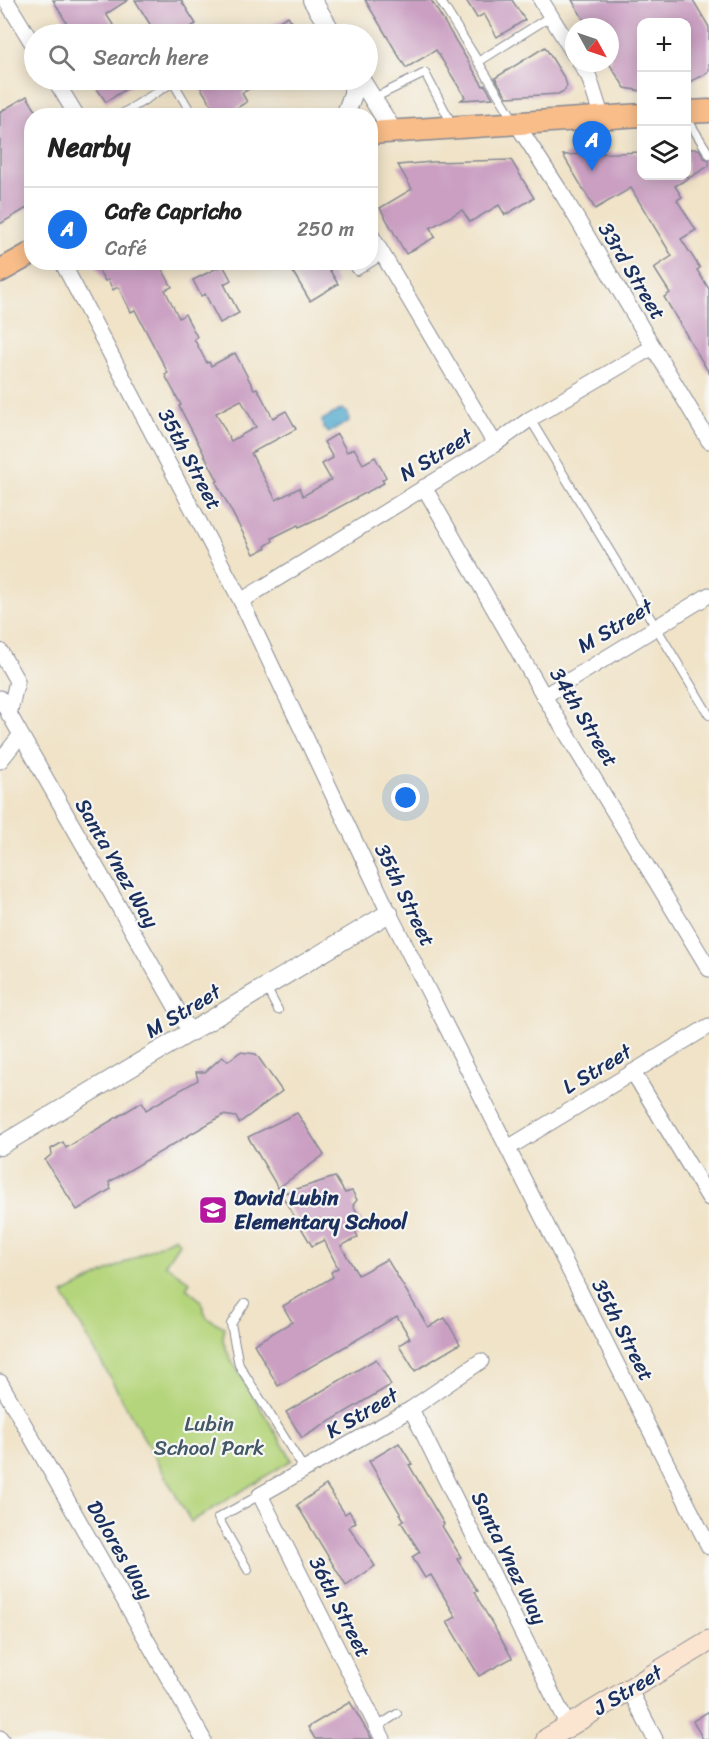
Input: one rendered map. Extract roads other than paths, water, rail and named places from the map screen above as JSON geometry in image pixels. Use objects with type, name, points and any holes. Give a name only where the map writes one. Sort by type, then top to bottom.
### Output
[{"type":"main road","points":[[691,112],[709,111]]},
{"type":"main road","points":[[382,132],[637,115]]},
{"type":"main road","points":[[0,271],[24,258]]},
{"type":"main road","name":"J Street","points":[[547,1739],[709,1641]]},
{"type":"street","points":[[6,0],[24,30]]},
{"type":"street","points":[[312,0],[327,24]]},
{"type":"street","points":[[541,0],[565,39]]},
{"type":"street","points":[[584,72],[602,118]]},
{"type":"street","points":[[61,90],[72,108]]},
{"type":"street","points":[[348,108],[353,90]]},
{"type":"street","points":[[367,90],[375,108]]},
{"type":"street","name":"33rd Street","points":[[516,123],[564,197],[709,441]]},
{"type":"street","points":[[378,246],[495,444]]},
{"type":"street","name":"35th Street","points":[[66,270],[241,601],[389,913],[709,1548]]},
{"type":"street","name":"N Street","points":[[241,601],[495,444],[530,419],[653,347]]},
{"type":"street","name":"34th Street","points":[[424,487],[544,696],[709,969]]},
{"type":"street","name":"M Street","points":[[544,696],[709,595]]},
{"type":"street","points":[[0,651],[17,681],[9,715]]},
{"type":"street","name":"Santa Ynez Way","points":[[0,698],[190,1032]]},
{"type":"street","points":[[0,739],[20,736]]},
{"type":"street","points":[[0,760],[20,736]]},
{"type":"street","name":"M Street","points":[[0,1146],[389,913]]},
{"type":"street","name":"L Street","points":[[508,1148],[709,1026]]},
{"type":"street","points":[[633,1072],[709,1198]]},
{"type":"street","name":"K Street","points":[[260,1495],[411,1409],[481,1361]]},
{"type":"street","name":"Dolores Way","points":[[0,1382],[203,1739]]},
{"type":"street","name":"Santa Ynez Way","points":[[411,1409],[568,1726]]},
{"type":"street","name":"36th Street","points":[[260,1495],[380,1733]]},
{"type":"street","points":[[629,1689],[655,1739]]},
{"type":"lane","points":[[440,0],[516,123]]},
{"type":"lane","points":[[478,62],[551,16]]},
{"type":"lane","points":[[372,99],[425,73],[454,128]]},
{"type":"lane","points":[[131,108],[160,90]]},
{"type":"lane","points":[[178,90],[188,108]]},
{"type":"lane","points":[[691,124],[709,154]]},
{"type":"lane","points":[[378,259],[384,255]]},
{"type":"lane","points":[[530,419],[709,715]]},
{"type":"lane","points":[[266,987],[278,1010]]},
{"type":"lane","points":[[245,1304],[231,1324],[239,1365],[304,1469]]},
{"type":"lane","points":[[248,1570],[218,1518],[260,1495]]},
{"type":"lane","points":[[380,1733],[397,1714]]},
{"type":"water","points":[[342,409],[348,413],[349,421],[329,433],[323,428],[322,420]]},
{"type":"place","name":"Cafe Capricho","points":[[592,171]]},
{"type":"place","name":"David Lubin Elementary School","points":[[213,1210]]},
{"type":"park label","name":"Lubin School Park","points":[[209,1436]]}]
